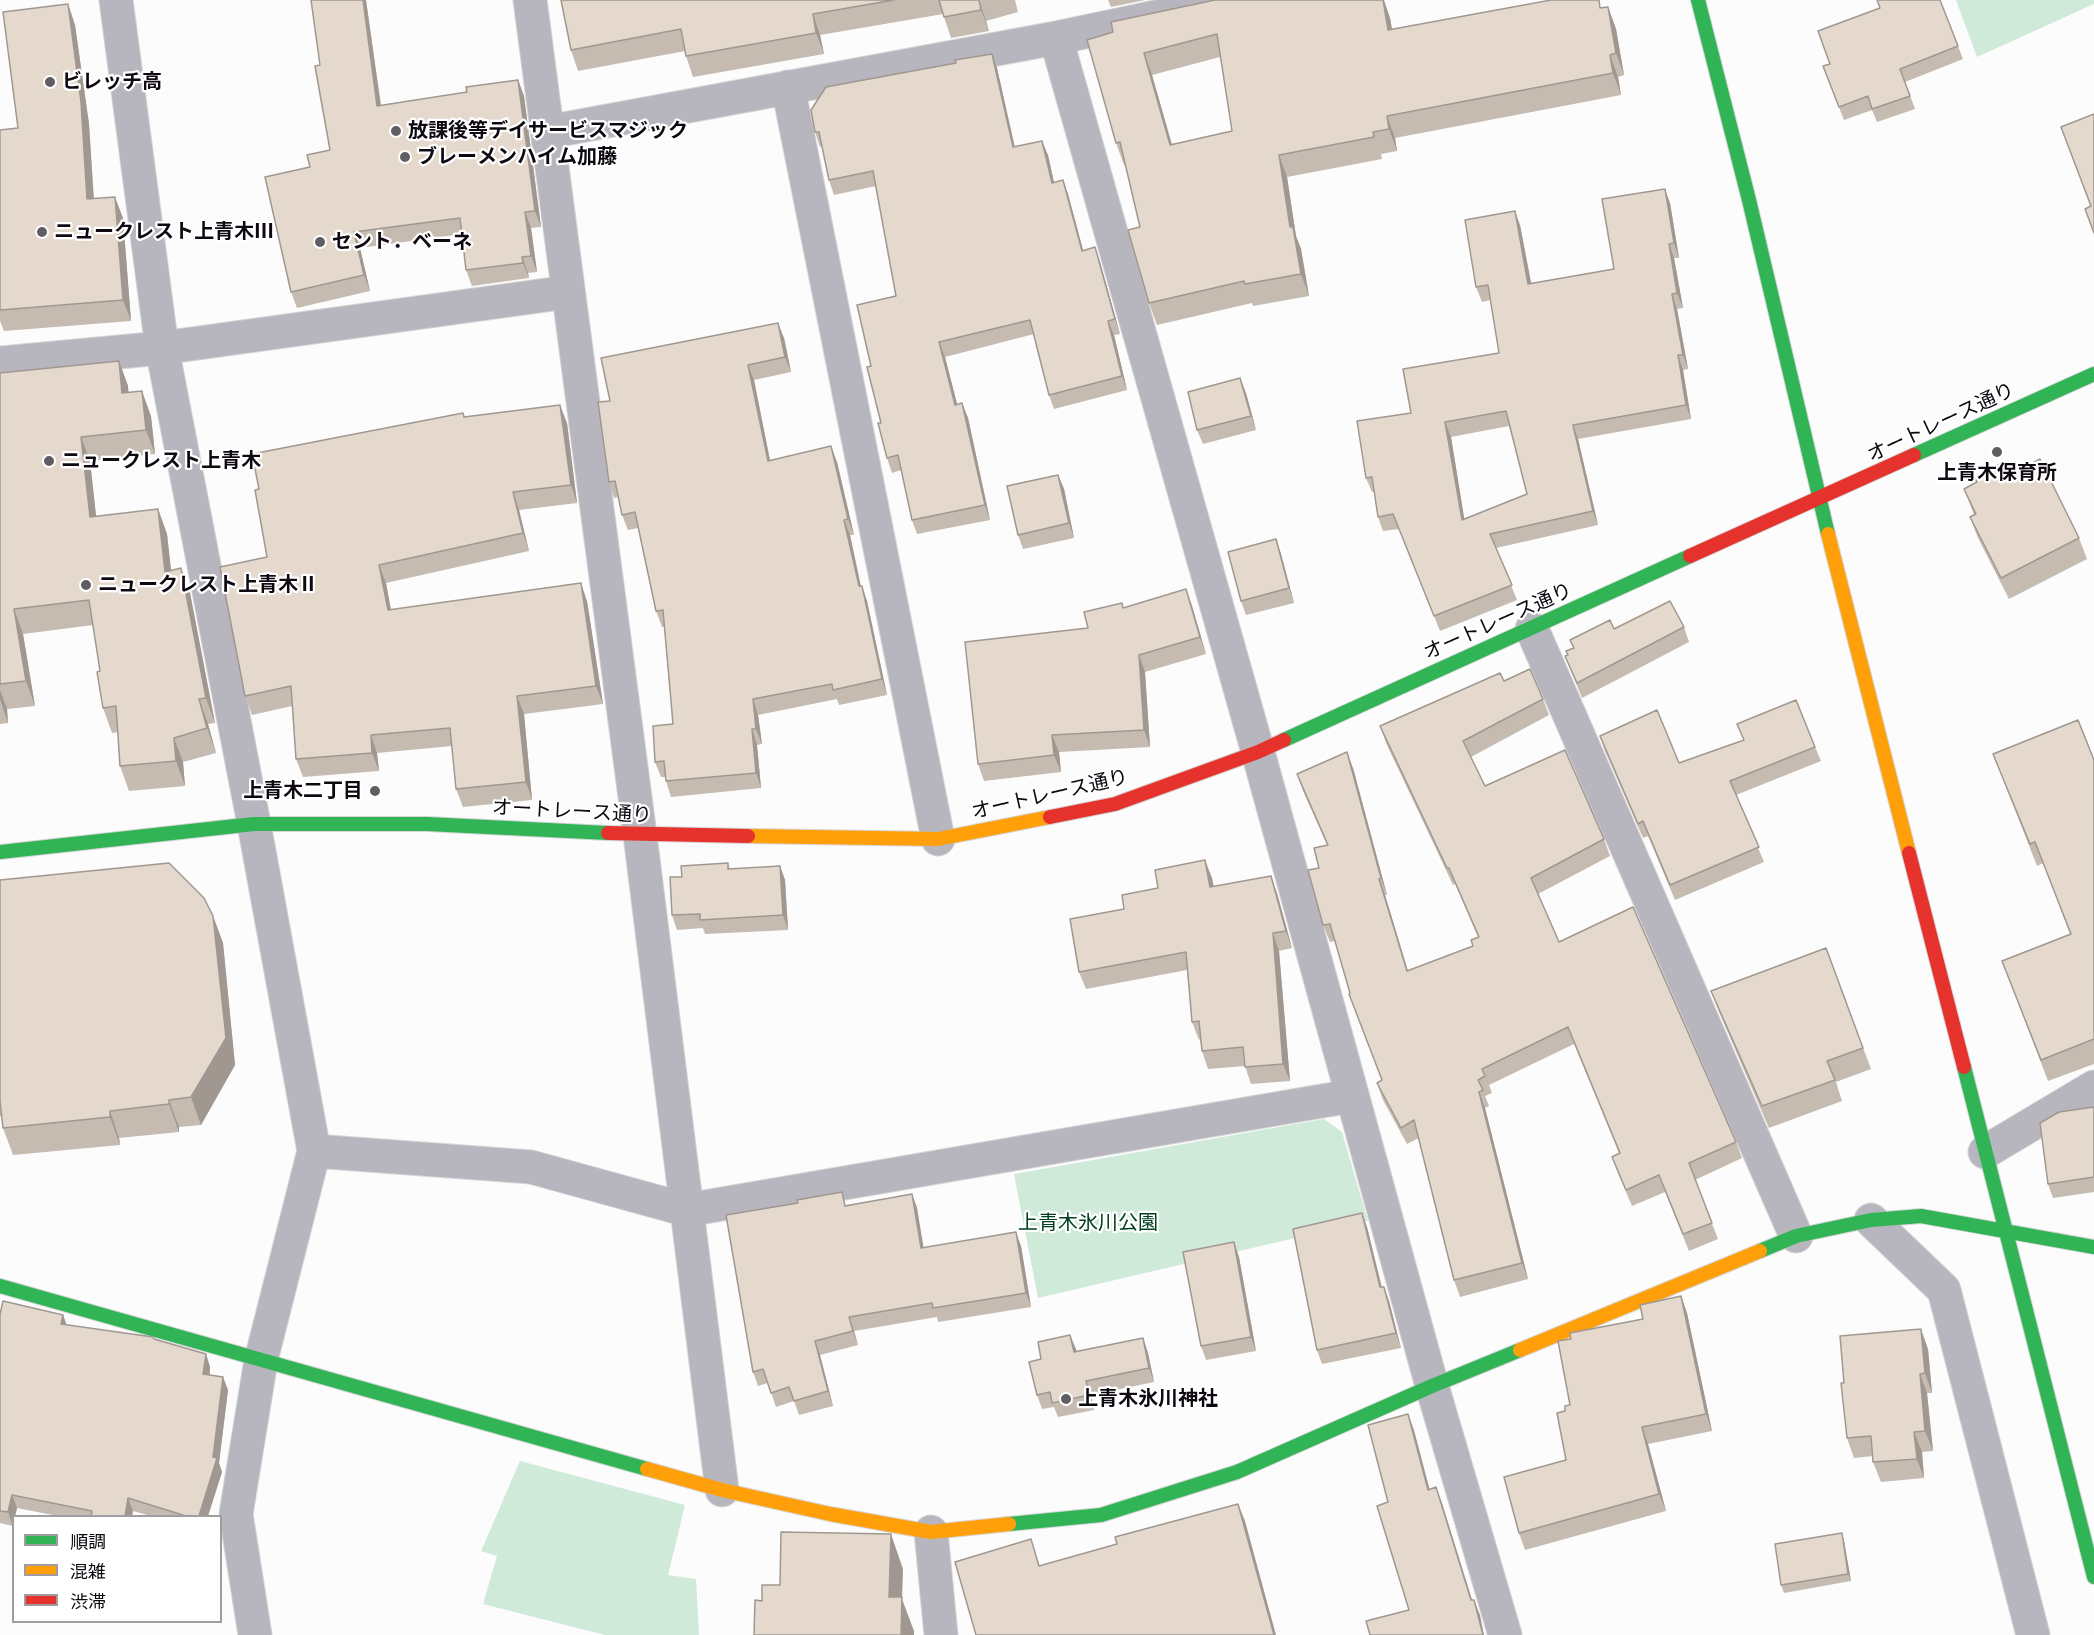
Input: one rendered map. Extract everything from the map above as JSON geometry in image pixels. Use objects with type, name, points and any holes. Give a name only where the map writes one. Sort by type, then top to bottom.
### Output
[{"type":"street","points":[[116,0],[162,348],[254,824],[314,1151],[261,1360],[236,1514],[255,1635]]},
{"type":"street","points":[[530,0],[640,835],[722,1490]]},
{"type":"street","points":[[548,132],[1056,38],[1236,0]]},
{"type":"street","points":[[1698,0],[1752,211],[1819,500],[2094,1577]]},
{"type":"street","points":[[1056,38],[1258,752],[1432,1386],[1505,1635]]},
{"type":"street","points":[[788,87],[938,839]]},
{"type":"street","points":[[0,363],[162,348],[568,292]]},
{"type":"street","name":"オートレース通り","points":[[0,852],[254,824],[427,824],[640,835],[938,839],[1115,804],[1258,752],[2094,374]]},
{"type":"street","points":[[1532,629],[1796,1236]]},
{"type":"street","points":[[1985,1152],[2094,1087]]},
{"type":"street","points":[[314,1151],[531,1167],[687,1210],[1351,1096]]},
{"type":"street","points":[[0,1286],[722,1490],[830,1514],[931,1532],[1101,1515],[1237,1472],[1432,1386],[1796,1236],[1871,1220],[1920,1216],[2094,1247]]},
{"type":"street","points":[[1871,1220],[1944,1290],[2023,1633]]},
{"type":"street","points":[[931,1532],[941,1635]]},
{"type":"green space","points":[[1956,0],[2094,0],[2094,4],[1977,57]]},
{"type":"green space","name":"上青木氷川公園","points":[[1324,1119],[1342,1132],[1368,1221],[1038,1298],[1014,1174]]},
{"type":"green space","points":[[520,1461],[685,1505],[668,1575],[696,1579],[699,1635],[605,1635],[483,1604],[497,1556],[481,1551]]},
{"type":"building","points":[[311,0],[363,0],[377,106],[467,92],[466,87],[518,80],[535,211],[525,212],[531,256],[522,257],[523,263],[466,270],[460,218],[354,232],[364,275],[291,292],[265,177],[310,167],[307,155],[330,150],[315,66],[320,65]]},
{"type":"building","points":[[561,0],[894,0],[813,14],[816,33],[686,56],[681,29],[571,50]]},
{"type":"building","points":[[939,0],[979,0],[981,10],[944,17]]},
{"type":"building","points":[[1215,0],[1383,0],[1388,30],[1551,0],[1599,0],[1600,8],[1608,7],[1616,53],[1610,55],[1613,73],[1387,116],[1389,129],[1373,132],[1374,137],[1279,155],[1290,227],[1293,227],[1301,274],[1245,284],[1244,281],[1149,303],[1128,230],[1140,227],[1120,142],[1116,143],[1087,40],[1113,32],[1111,22]],"holes":[[[1217,34],[1232,131],[1170,145],[1144,53]]]},
{"type":"building","points":[[1877,0],[1940,0],[1958,46],[1900,69],[1910,96],[1872,109],[1868,96],[1839,107],[1823,66],[1830,64],[1818,31],[1880,8]]},
{"type":"building","points":[[68,4],[81,102],[87,199],[115,197],[123,300],[0,310],[0,130],[18,128],[3,12]]},
{"type":"building","points":[[992,54],[1013,147],[1042,141],[1052,183],[1063,180],[1082,251],[1095,247],[1115,319],[1108,321],[1122,376],[1049,395],[1030,320],[939,342],[955,405],[962,403],[985,505],[912,520],[898,455],[887,458],[878,423],[881,423],[867,367],[871,366],[857,305],[896,296],[873,171],[829,180],[819,132],[815,132],[811,110],[826,87],[956,63],[955,60]]},
{"type":"building","points":[[2094,114],[2094,233],[2085,209],[2091,206],[2061,127]]},
{"type":"building","points":[[1665,189],[1674,243],[1669,244],[1677,293],[1672,294],[1683,355],[1678,355],[1686,405],[1573,425],[1593,511],[1490,534],[1512,585],[1434,616],[1393,514],[1378,517],[1372,477],[1366,478],[1357,421],[1411,413],[1403,369],[1499,353],[1488,285],[1476,287],[1465,220],[1515,211],[1528,284],[1614,269],[1602,199]],"holes":[[[1506,411],[1527,494],[1462,520],[1445,422]]]},
{"type":"building","points":[[778,323],[785,357],[748,365],[768,461],[831,446],[848,519],[844,520],[859,586],[862,586],[882,679],[833,690],[832,684],[753,699],[756,729],[752,729],[756,773],[666,781],[664,761],[655,762],[653,726],[673,724],[663,610],[656,611],[635,512],[622,515],[615,481],[609,482],[598,402],[610,401],[601,358]]},
{"type":"building","points":[[119,361],[122,393],[142,391],[146,430],[81,437],[90,517],[158,509],[165,572],[181,568],[206,698],[199,699],[207,728],[174,738],[176,761],[120,766],[116,706],[103,708],[89,600],[14,609],[26,681],[0,684],[0,373]]},
{"type":"building","points":[[1240,378],[1251,416],[1197,430],[1188,392]]},
{"type":"building","points":[[560,405],[571,485],[513,492],[523,533],[379,565],[388,610],[581,583],[596,686],[517,696],[526,782],[456,789],[450,728],[371,735],[372,753],[296,759],[291,686],[245,696],[220,567],[267,557],[255,490],[259,489],[252,454],[463,413],[464,417]]},
{"type":"building","points":[[2040,459],[2079,538],[2001,578],[1970,517],[1976,514],[1964,489],[1977,482],[1974,477],[2004,462],[2010,475]]},
{"type":"building","points":[[1058,475],[1069,523],[1018,535],[1007,486]]},
{"type":"building","points":[[1276,539],[1289,588],[1241,601],[1228,552]]},
{"type":"building","points":[[1186,589],[1200,637],[1139,655],[1144,730],[1052,735],[1054,755],[978,764],[965,642],[1088,628],[1084,612],[1122,603],[1123,608]]},
{"type":"building","points":[[1670,601],[1684,627],[1577,683],[1565,656],[1568,655],[1566,651],[1574,648],[1570,640],[1610,620],[1614,629]]},
{"type":"building","points":[[1530,669],[1543,699],[1463,741],[1485,786],[1565,750],[1604,839],[1531,878],[1559,942],[1633,907],[1736,1142],[1689,1163],[1712,1223],[1683,1234],[1659,1175],[1626,1190],[1612,1157],[1620,1153],[1568,1027],[1482,1069],[1485,1076],[1478,1080],[1483,1090],[1479,1092],[1522,1263],[1454,1280],[1414,1120],[1401,1128],[1377,1083],[1382,1080],[1349,994],[1330,924],[1323,925],[1308,870],[1319,868],[1314,848],[1328,845],[1297,774],[1347,752],[1381,878],[1379,879],[1407,971],[1473,946],[1471,940],[1479,937],[1449,868],[1380,726],[1500,673],[1504,681]]},
{"type":"building","points":[[1796,700],[1815,747],[1730,781],[1759,847],[1670,885],[1643,821],[1638,824],[1600,736],[1657,710],[1679,763],[1744,740],[1737,724]]},
{"type":"building","points":[[2078,720],[2094,760],[2094,1039],[2041,1060],[2002,961],[2071,934],[2035,842],[2030,844],[1993,754]]},
{"type":"building","points":[[1205,860],[1210,887],[1271,876],[1286,931],[1273,933],[1283,1064],[1245,1067],[1243,1047],[1202,1051],[1199,1021],[1192,1022],[1186,952],[1079,972],[1070,919],[1124,909],[1122,895],[1158,888],[1155,870]]},
{"type":"building","points":[[169,863],[204,898],[213,916],[226,1038],[191,1097],[169,1100],[169,1104],[110,1111],[110,1117],[3,1128],[0,1101],[0,880]]},
{"type":"building","points":[[728,863],[728,869],[780,866],[783,915],[700,920],[700,914],[672,915],[670,877],[682,877],[681,866]]},
{"type":"building","points":[[1826,948],[1863,1048],[1827,1061],[1835,1080],[1762,1106],[1711,991]]},
{"type":"building","points":[[2094,1107],[2094,1177],[2048,1184],[2040,1123],[2059,1112]]},
{"type":"building","points":[[842,1192],[845,1206],[912,1194],[921,1248],[1016,1232],[1026,1293],[933,1308],[932,1303],[849,1317],[853,1331],[815,1341],[828,1391],[794,1401],[789,1387],[771,1393],[763,1369],[753,1372],[726,1215],[798,1203],[797,1200]]},
{"type":"building","points":[[1362,1213],[1380,1287],[1384,1287],[1396,1333],[1317,1350],[1293,1229]]},
{"type":"building","points":[[1234,1242],[1251,1337],[1201,1346],[1183,1252]]},
{"type":"building","points":[[1681,1296],[1706,1414],[1642,1427],[1659,1494],[1519,1533],[1504,1477],[1566,1460],[1557,1413],[1565,1411],[1565,1406],[1570,1405],[1558,1341],[1571,1339],[1570,1333],[1643,1319],[1640,1305]]},
{"type":"building","points":[[3,1301],[63,1315],[61,1324],[153,1337],[206,1354],[203,1374],[223,1377],[213,1457],[217,1458],[199,1515],[183,1515],[128,1498],[125,1515],[91,1515],[92,1511],[12,1495],[8,1512],[0,1511],[0,1314]]},
{"type":"building","points":[[1921,1329],[1925,1373],[1920,1374],[1925,1431],[1914,1432],[1917,1459],[1873,1462],[1871,1436],[1847,1438],[1841,1383],[1844,1383],[1840,1336]]},
{"type":"building","points":[[1070,1335],[1074,1352],[1143,1338],[1149,1368],[1086,1381],[1089,1395],[1052,1403],[1050,1392],[1037,1395],[1029,1362],[1041,1359],[1038,1342]]},
{"type":"building","points":[[1408,1414],[1428,1490],[1436,1487],[1471,1600],[1474,1600],[1483,1635],[1370,1635],[1366,1621],[1409,1610],[1377,1506],[1388,1502],[1368,1425]]},
{"type":"building","points":[[1238,1504],[1274,1635],[976,1635],[955,1562],[1031,1539],[1039,1566],[1117,1544],[1115,1537]]},
{"type":"building","points":[[781,1532],[891,1534],[889,1597],[902,1597],[901,1635],[754,1635],[755,1600],[762,1601],[762,1585],[780,1585]]},
{"type":"building","points":[[1842,1533],[1848,1574],[1781,1585],[1775,1544]]},
{"type":"traffic: fast","points":[[1698,0],[1749,200],[1828,534]]},
{"type":"traffic: fast","points":[[1914,455],[2094,374]]},
{"type":"traffic: fast","points":[[1284,740],[1690,556]]},
{"type":"traffic: fast","points":[[0,852],[254,824],[427,824],[608,833]]},
{"type":"traffic: fast","points":[[1964,1067],[2094,1577]]},
{"type":"traffic: fast","points":[[1760,1251],[1796,1236],[1871,1220],[1921,1216],[2094,1247]]},
{"type":"traffic: fast","points":[[0,1286],[647,1469]]},
{"type":"traffic: fast","points":[[1009,1524],[1101,1515],[1237,1472],[1520,1350]]},
{"type":"traffic: slow","points":[[1828,534],[1909,853]]},
{"type":"traffic: slow","points":[[748,836],[938,839],[1050,817]]},
{"type":"traffic: slow","points":[[1520,1350],[1760,1251]]},
{"type":"traffic: slow","points":[[647,1469],[722,1490],[830,1514],[931,1532],[1009,1524]]},
{"type":"traffic: jam","points":[[1690,556],[1914,455]]},
{"type":"traffic: jam","points":[[1050,817],[1115,804],[1258,752],[1284,740]]},
{"type":"traffic: jam","points":[[608,833],[748,836]]},
{"type":"traffic: jam","points":[[1909,853],[1964,1067]]},
{"type":"place","name":"ビレッチ高","points":[[50,82]]},
{"type":"place","name":"放課後等デイサービスマジック","points":[[396,131]]},
{"type":"place","name":"ブレーメンハイム加藤","points":[[405,157]]},
{"type":"place","name":"ニュークレスト上青木Ⅲ","points":[[42,232]]},
{"type":"place","name":"セント．ベーネ","points":[[320,242]]},
{"type":"place","name":"上青木保育所","points":[[1997,452]]},
{"type":"place","name":"ニュークレスト上青木","points":[[49,461]]},
{"type":"place","name":"ニュークレスト上青木Ⅱ","points":[[86,585]]},
{"type":"place","name":"上青木二丁目","points":[[375,791]]},
{"type":"place","name":"上青木氷川神社","points":[[1066,1399]]}]
